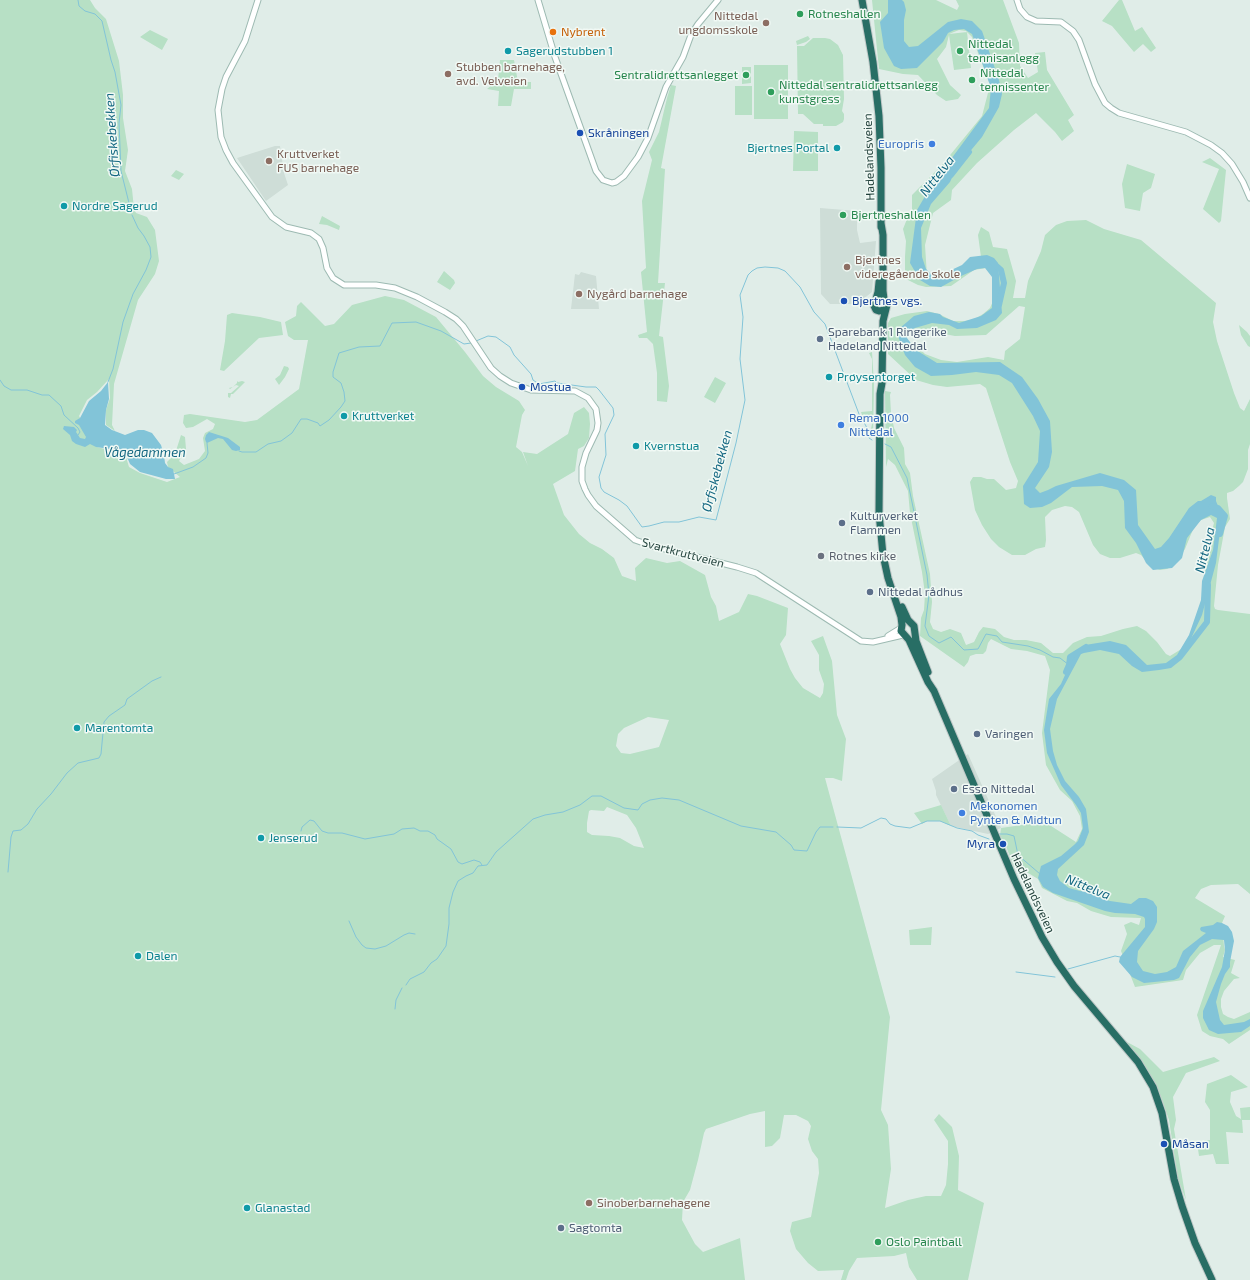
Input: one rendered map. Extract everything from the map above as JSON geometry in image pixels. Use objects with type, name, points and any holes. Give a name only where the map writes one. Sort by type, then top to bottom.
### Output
[{"type":"highway","name":"Hadelandsveien","points":[[862,0],[874,72],[879,116],[882,168],[882,223],[884,235],[884,299]]},
{"type":"highway","name":"Hadelandsveien","points":[[865,0],[866,19]]},
{"type":"highway","name":"Hadelandsveien","points":[[875,301],[879,287],[880,233],[882,223]]},
{"type":"highway","points":[[879,298],[884,299],[887,304],[885,310],[881,312],[874,306],[875,301],[879,298]]},
{"type":"highway","name":"Hadelandsveien","points":[[877,310],[879,318],[879,513],[881,542],[888,578],[900,615],[903,631],[934,691]]},
{"type":"highway","name":"Hadelandsveien","points":[[880,394],[882,383],[883,320],[885,310]]},
{"type":"highway","name":"Hadelandsveien","points":[[887,568],[909,622],[914,626],[914,632],[934,691],[1014,879],[1042,937],[1065,974],[1131,1053],[1150,1082],[1162,1113],[1174,1179],[1182,1206],[1193,1238],[1212,1280]]},
{"type":"highway","points":[[909,622],[906,622],[903,631],[911,636],[914,632]]},
{"type":"street","name":"Svartkruttveien","points":[[258,0],[243,47],[226,77],[222,90],[219,107],[220,130],[223,142],[230,159],[274,219],[286,227],[311,233],[317,237],[322,245],[328,271],[333,278],[338,282],[348,285],[380,285],[405,292],[452,316],[461,324],[491,368],[511,384],[531,390],[575,392],[585,396],[593,403],[597,412],[598,423],[583,462],[583,485],[588,496],[596,506],[631,537],[649,545],[756,573],[861,641],[873,642],[903,631]]},
{"type":"street","points":[[538,0],[555,57],[596,172],[603,180],[616,182],[624,176],[638,157],[648,138],[666,87],[682,60],[691,35],[718,0]]},
{"type":"street","points":[[1017,0],[1020,9],[1027,17],[1036,21],[1061,22],[1073,31],[1079,40],[1095,84],[1105,103],[1118,113],[1186,132],[1211,145],[1222,153],[1232,164],[1243,182],[1250,198]]},
{"type":"shaded area","points":[[275,146],[280,146],[284,173],[288,185],[266,201],[237,158]]},
{"type":"shaded area","name":"Bjertnes videregående skole","points":[[820,208],[857,211],[857,230],[860,243],[876,241],[872,292],[857,304],[830,304],[821,294]]},
{"type":"shaded area","points":[[581,272],[596,276],[599,309],[571,309],[575,274],[579,275]]},
{"type":"shaded area","points":[[968,754],[1001,828],[988,834],[951,826],[936,795],[932,779]]},
{"type":"green space","points":[[0,0],[90,0],[95,8],[106,19],[119,61],[123,95],[123,118],[128,150],[125,171],[132,189],[134,209],[136,213],[147,217],[155,230],[159,261],[155,274],[138,300],[114,384],[112,425],[115,431],[106,425],[106,410],[110,398],[109,379],[87,400],[79,416],[97,447],[126,457],[129,467],[140,473],[167,482],[180,477],[168,467],[167,462],[175,454],[181,435],[185,437],[186,449],[179,461],[184,465],[199,459],[205,451],[203,438],[205,433],[213,429],[215,424],[207,419],[193,427],[186,428],[183,423],[184,415],[190,414],[245,422],[257,420],[299,389],[308,340],[294,340],[288,336],[285,322],[296,316],[297,306],[301,302],[325,326],[334,324],[352,305],[385,296],[404,300],[436,317],[483,376],[496,387],[519,401],[525,410],[522,415],[516,447],[522,452],[528,466],[523,452],[537,454],[568,434],[574,413],[584,407],[589,413],[589,438],[584,446],[578,449],[575,471],[553,484],[564,515],[579,534],[590,543],[602,549],[614,558],[622,576],[636,581],[635,568],[646,558],[667,563],[680,561],[705,575],[711,597],[716,606],[719,621],[739,612],[748,594],[788,608],[786,635],[780,644],[795,678],[803,688],[820,698],[823,693],[824,684],[819,670],[819,655],[811,641],[823,636],[832,661],[837,715],[846,739],[842,781],[833,778],[825,778],[890,1017],[881,1110],[888,1125],[891,1169],[885,1208],[908,1200],[926,1196],[941,1196],[946,1185],[948,1141],[934,1120],[939,1114],[952,1127],[959,1156],[958,1190],[984,1203],[968,1280],[917,1280],[909,1267],[906,1253],[894,1256],[857,1258],[849,1271],[846,1280],[841,1280],[844,1270],[818,1271],[808,1263],[796,1249],[790,1231],[792,1222],[811,1217],[819,1173],[818,1159],[812,1151],[808,1139],[811,1126],[808,1121],[796,1115],[784,1115],[780,1138],[772,1146],[765,1147],[765,1111],[750,1114],[706,1129],[690,1190],[683,1202],[682,1220],[695,1244],[703,1252],[740,1238],[745,1280],[0,1280]],"holes":[[[648,717],[669,720],[659,747],[630,754],[621,753],[616,746],[618,734],[624,728]],[[607,807],[627,815],[636,828],[644,848],[634,846],[620,838],[592,835],[587,832],[589,811],[604,811]]]},
{"type":"green space","points":[[872,0],[936,0],[957,10],[959,6],[956,0],[1003,0],[1019,43],[1020,66],[1028,78],[1038,72],[1035,53],[1045,52],[1047,70],[1074,115],[1068,120],[1074,131],[1062,141],[1036,113],[1014,130],[977,163],[952,190],[951,200],[933,213],[925,245],[927,276],[943,280],[981,257],[978,235],[981,227],[989,232],[993,247],[1007,249],[1016,281],[1013,298],[1025,298],[1028,281],[1041,251],[1045,235],[1056,225],[1067,221],[1086,220],[1104,229],[1141,240],[1216,303],[1213,322],[1217,341],[1240,408],[1244,411],[1250,399],[1250,444],[1248,450],[1248,469],[1243,482],[1233,491],[1227,493],[1230,519],[1225,527],[1218,565],[1214,606],[1215,609],[1218,610],[1250,614],[1250,894],[1238,884],[1211,885],[1201,889],[1195,898],[1225,916],[1222,923],[1225,950],[1223,957],[1235,960],[1231,973],[1240,978],[1234,979],[1224,991],[1221,999],[1223,1014],[1234,1019],[1250,1012],[1250,1030],[1229,1044],[1223,1039],[1210,1036],[1202,1031],[1197,1015],[1221,945],[1214,945],[1200,953],[1186,970],[1183,980],[1135,987],[1121,951],[1127,934],[1124,925],[1131,922],[1139,925],[1141,918],[1111,917],[1091,911],[1077,903],[1067,901],[1042,888],[1038,879],[1025,871],[1018,864],[1014,867],[1004,841],[1000,836],[1001,828],[1029,824],[1048,824],[1076,842],[1082,829],[1080,816],[1072,801],[1060,790],[1046,765],[1042,733],[1050,670],[1045,656],[1027,651],[1011,649],[991,639],[988,643],[986,651],[983,654],[970,656],[964,667],[920,636],[925,594],[922,572],[910,513],[908,491],[895,465],[888,459],[886,467],[885,391],[891,392],[891,413],[894,428],[904,448],[905,464],[910,473],[913,496],[930,574],[932,602],[930,622],[933,629],[941,632],[950,629],[961,633],[966,645],[974,642],[983,627],[995,629],[1004,637],[1014,640],[1026,640],[1041,643],[1053,653],[1063,653],[1073,643],[1087,637],[1101,636],[1137,626],[1146,631],[1166,654],[1170,656],[1183,648],[1194,630],[1200,612],[1208,546],[1214,523],[1210,517],[1201,520],[1194,527],[1185,549],[1174,565],[1167,569],[1160,570],[1152,567],[1141,555],[1136,553],[1120,558],[1110,558],[1100,554],[1093,545],[1079,512],[1072,507],[1065,506],[1052,510],[1045,517],[1045,547],[1036,549],[1025,555],[1012,555],[999,547],[991,539],[975,510],[970,482],[973,477],[994,479],[1006,490],[1016,488],[1018,481],[1010,462],[986,388],[980,384],[947,387],[916,380],[888,354],[888,323],[891,318],[905,314],[927,311],[939,314],[953,321],[973,320],[990,308],[993,301],[994,277],[986,268],[974,270],[951,286],[926,287],[908,280],[905,275],[906,241],[903,229],[907,219],[912,214],[912,195],[942,165],[982,116],[990,85],[972,37],[967,32],[971,68],[954,70],[949,35],[946,47],[937,59],[950,85],[961,95],[958,99],[946,101],[937,95],[918,75],[903,74],[879,69]],"holes":[[[959,30],[967,32],[949,34]],[[1019,306],[1025,307],[1020,339],[1005,351],[1004,360],[988,357],[957,362],[941,360],[925,354],[915,344],[907,350],[903,338],[912,328],[955,336],[986,335]]]},
{"type":"green space","points":[[1119,0],[1122,0],[1135,31],[1142,27],[1156,48],[1151,52],[1143,44],[1134,52],[1112,26],[1102,21]]},
{"type":"green space","points":[[150,30],[168,39],[162,50],[140,37]]},
{"type":"green space","points":[[808,36],[810,39],[797,45],[796,41]]},
{"type":"green space","points":[[813,38],[830,39],[838,45],[843,55],[844,99],[842,111],[844,114],[844,119],[843,122],[836,126],[814,124],[803,114],[798,114],[797,46],[804,46]]},
{"type":"green space","points":[[500,60],[514,60],[518,82],[531,82],[531,89],[514,89],[511,106],[498,106],[499,91],[487,89],[498,80]]},
{"type":"green space","name":"Nittedal sentralidrettsanlegg kunstgress","points":[[754,65],[788,65],[788,119],[754,119]]},
{"type":"green space","name":"Sentralidrettsanlegget","points":[[742,67],[751,67],[751,83],[742,84]]},
{"type":"green space","points":[[671,85],[676,86],[661,168],[665,169],[658,283],[665,283],[659,336],[663,337],[669,386],[667,402],[657,401],[657,373],[653,344],[647,338],[639,338],[638,335],[647,332],[641,272],[646,268],[642,201],[652,160],[649,152],[659,132]]},
{"type":"green space","points":[[735,86],[752,86],[752,115],[735,115]]},
{"type":"green space","points":[[794,131],[818,132],[818,171],[793,171]]},
{"type":"green space","points":[[1210,158],[1226,170],[1221,221],[1219,223],[1203,209],[1219,169],[1202,162]]},
{"type":"green space","points":[[1127,164],[1155,174],[1151,188],[1143,193],[1140,211],[1125,208],[1122,184]]},
{"type":"green space","points":[[176,170],[184,174],[179,180],[171,176]]},
{"type":"green space","points":[[322,216],[340,226],[339,230],[327,225],[319,224]]},
{"type":"green space","points":[[444,271],[454,280],[455,283],[450,290],[437,282]]},
{"type":"green space","points":[[232,313],[281,322],[283,335],[259,338],[224,371],[220,370],[225,341],[227,315]]},
{"type":"green space","points":[[1239,325],[1250,336],[1250,347],[1241,335]]},
{"type":"green space","points":[[872,352],[874,383],[873,437],[870,434],[872,424],[862,415],[861,412],[872,411],[872,359],[869,353]]},
{"type":"green space","points":[[284,366],[288,367],[289,369],[279,385],[275,379],[280,375]]},
{"type":"green space","points":[[715,377],[726,383],[715,403],[704,397]]},
{"type":"green space","points":[[237,381],[245,382],[233,394],[231,394],[230,398],[228,397],[228,393],[231,393],[239,386],[236,385],[233,387]]},
{"type":"green space","points":[[941,805],[951,826],[940,821],[927,821],[922,824],[914,813]]},
{"type":"green space","points":[[932,927],[931,945],[910,945],[909,930]]},
{"type":"green space","points":[[1127,1042],[1140,1049],[1163,1072],[1214,1057],[1220,1061],[1186,1073],[1173,1097],[1176,1120],[1174,1129],[1186,1200],[1178,1179],[1169,1120],[1161,1097],[1150,1075]]},
{"type":"green space","points":[[1231,1075],[1248,1087],[1231,1092],[1230,1102],[1236,1116],[1241,1119],[1240,1108],[1250,1107],[1250,1120],[1242,1120],[1243,1133],[1226,1132],[1229,1164],[1216,1164],[1213,1154],[1199,1156],[1197,1142],[1210,1140],[1210,1110],[1205,1102],[1207,1084]]},
{"type":"water","name":"Nittelva","points":[[888,0],[902,0],[904,2],[906,10],[904,20],[904,41],[909,47],[918,46],[948,22],[961,19],[972,21],[982,31],[999,80],[1002,94],[999,107],[982,137],[957,167],[950,182],[931,204],[921,228],[922,257],[926,269],[931,274],[947,272],[962,265],[970,257],[987,255],[994,258],[998,263],[1002,313],[996,320],[977,328],[957,329],[949,325],[932,323],[908,331],[907,338],[916,350],[937,363],[1000,362],[1022,377],[1038,399],[1050,421],[1052,452],[1049,467],[1035,488],[1040,493],[1056,486],[1100,473],[1124,480],[1136,490],[1138,525],[1155,549],[1161,547],[1169,538],[1189,508],[1198,501],[1201,501],[1211,495],[1216,497],[1216,501],[1223,519],[1216,563],[1202,615],[1181,660],[1171,668],[1142,672],[1132,666],[1119,654],[1100,650],[1081,654],[1057,699],[1050,729],[1053,751],[1057,765],[1065,781],[1079,797],[1086,809],[1089,832],[1084,845],[1058,869],[1057,875],[1060,881],[1069,888],[1091,892],[1110,901],[1131,904],[1139,898],[1146,898],[1153,901],[1157,907],[1157,922],[1154,929],[1138,951],[1137,962],[1143,971],[1155,974],[1167,972],[1176,967],[1183,951],[1206,933],[1201,931],[1201,927],[1213,925],[1217,922],[1228,926],[1232,932],[1234,941],[1230,967],[1221,984],[1216,1002],[1220,1020],[1224,1025],[1244,1022],[1250,1019],[1250,1026],[1241,1032],[1218,1034],[1209,1030],[1203,1018],[1203,1011],[1222,967],[1225,950],[1224,940],[1212,939],[1200,945],[1190,957],[1179,978],[1174,980],[1144,983],[1132,977],[1119,962],[1120,957],[1145,927],[1144,917],[1135,914],[1105,911],[1053,893],[1043,887],[1038,878],[1041,866],[1061,856],[1074,845],[1078,841],[1083,828],[1081,813],[1061,785],[1047,753],[1044,730],[1049,699],[1061,684],[1073,657],[1085,645],[1110,641],[1126,645],[1147,665],[1166,663],[1177,655],[1189,635],[1201,600],[1202,581],[1213,550],[1217,518],[1211,515],[1201,520],[1187,538],[1182,558],[1172,568],[1153,570],[1146,563],[1136,543],[1125,528],[1124,501],[1118,490],[1102,486],[1072,487],[1051,503],[1042,507],[1030,508],[1024,504],[1023,486],[1038,462],[1040,431],[1033,416],[1012,383],[999,375],[976,372],[931,376],[915,367],[905,355],[898,336],[900,328],[914,316],[929,312],[940,314],[943,317],[959,323],[981,316],[992,308],[992,277],[985,268],[977,269],[941,287],[930,286],[920,280],[910,263],[917,210],[931,186],[989,108],[991,88],[972,34],[964,29],[954,30],[948,33],[943,42],[917,68],[901,69],[894,66],[884,48],[880,22],[888,13]]},
{"type":"water","name":"Vågedammen","points":[[108,382],[109,399],[106,410],[105,425],[112,430],[125,435],[138,430],[144,430],[152,433],[161,445],[165,463],[168,467],[173,469],[175,479],[166,479],[140,472],[130,464],[127,457],[110,449],[96,447],[90,444],[85,447],[76,444],[72,441],[70,435],[63,429],[64,426],[74,427],[80,438],[85,439],[86,437],[75,421],[80,418],[89,401],[101,391]]},
{"type":"water","points":[[209,432],[228,438],[240,447],[240,450],[232,450],[223,439],[218,438],[207,443],[205,439]]},
{"type":"waterway","name":"Ørfiskebekken","points":[[78,0],[79,6],[85,11],[95,14],[102,21],[115,72],[121,105],[119,123],[121,171],[131,211]]},
{"type":"waterway","name":"Nittelva","points":[[951,175],[969,152]]},
{"type":"waterway","name":"Ørfiskebekken","points":[[108,382],[113,369],[123,322],[133,294],[151,257],[150,247],[132,215]]},
{"type":"waterway","name":"Nittelva","points":[[993,263],[1001,270],[1004,283],[999,305]]},
{"type":"waterway","name":"Ørfiskebekken","points":[[476,341],[488,336],[496,337],[510,347],[514,355],[531,374],[533,380],[539,384],[555,381],[557,383],[596,387],[599,390],[613,408],[614,415],[605,434],[606,455],[599,477],[601,488],[604,492],[627,506],[642,527],[664,522],[679,522],[699,517],[716,520],[736,443],[745,400],[740,359],[743,317],[740,295],[748,275],[752,271],[757,268],[765,267],[778,268],[785,271],[800,287],[814,312],[825,324],[859,414],[866,426],[869,438],[872,440]]},
{"type":"waterway","name":"Ørfiskebekken","points":[[239,451],[256,452],[268,444],[281,441],[292,433],[301,419],[307,419],[318,423],[320,426],[329,420],[345,401],[341,383],[333,377],[333,372],[339,353],[359,347],[380,346],[392,323],[416,322],[441,331],[464,344],[471,343]]},
{"type":"waterway","points":[[0,380],[4,386],[11,390],[27,390],[42,395],[49,395],[61,406],[64,415],[78,428],[80,432],[78,435]]},
{"type":"waterway","name":"Ørfiskebekken","points":[[174,474],[193,467],[206,458],[208,453],[207,443]]},
{"type":"waterway","name":"Ørfiskebekken","points":[[885,444],[891,447],[907,478],[927,575],[929,595],[925,626],[929,636],[939,643],[951,637],[964,650],[978,649],[986,634],[997,636],[1002,642],[1028,646],[1040,650],[1053,657],[1060,658],[1069,665]]},
{"type":"waterway","name":"Nittelva","points":[[1212,506],[1218,508],[1225,516],[1220,534]]},
{"type":"waterway","name":"Nittelva","points":[[1180,657],[1207,622],[1208,585]]},
{"type":"waterway","name":"Nittelva","points":[[1066,672],[1070,657],[1086,647]]},
{"type":"waterway","points":[[8,872],[11,837],[13,831],[21,830],[28,824],[37,809],[67,773],[78,763],[99,758],[101,754],[104,722],[109,716],[125,705],[127,699],[152,681],[161,677]]},
{"type":"waterway","points":[[406,985],[410,979],[424,972],[431,963],[437,959],[446,946],[449,924],[449,908],[453,892],[458,881],[473,873],[478,866],[487,865],[496,852],[533,819],[563,812],[580,805],[592,796],[601,796],[624,808],[638,810],[642,804],[650,800],[662,798],[679,800],[741,826],[776,832],[791,845],[794,850],[807,851],[820,827],[833,827]]},
{"type":"waterway","points":[[837,827],[861,828],[881,818],[886,819],[890,824],[895,826],[910,828],[927,821],[940,821],[957,828],[972,831],[989,839]]},
{"type":"waterway","points":[[301,831],[302,827],[310,820],[314,821],[322,831],[328,833],[342,833],[365,839],[394,834],[402,829],[414,828],[420,831],[428,831],[435,835],[437,839],[451,849],[458,862],[462,864],[474,860],[480,862],[482,865]]},
{"type":"waterway","points":[[999,834],[1014,836],[1018,855],[1040,874]]},
{"type":"waterway","points":[[349,921],[356,937],[366,948],[375,949],[386,946],[404,935],[409,933],[415,934]]},
{"type":"waterway","points":[[1068,969],[1115,956],[1120,957]]},
{"type":"waterway","points":[[1016,972],[1055,977]]},
{"type":"waterway","points":[[395,1009],[396,1000],[402,988]]},
{"type":"place","name":"Rotneshallen","points":[[800,14]]},
{"type":"place","name":"Nittedal ungdomsskole","points":[[766,23]]},
{"type":"place","name":"Nybrent","points":[[553,32]]},
{"type":"place","name":"Sagerudstubben 1","points":[[508,51]]},
{"type":"place","name":"Nittedal tennisanlegg","points":[[960,51]]},
{"type":"place","name":"Stubben barnehage, avd. Velveien","points":[[448,74]]},
{"type":"place","name":"Sentralidrettsanlegget","points":[[746,75]]},
{"type":"place","name":"Nittedal tennissenter","points":[[972,80]]},
{"type":"place","name":"Nittedal sentralidrettsanlegg kunstgress","points":[[771,92]]},
{"type":"place","name":"Skråningen","points":[[580,133]]},
{"type":"place","name":"Europris","points":[[932,144]]},
{"type":"place","name":"Bjertnes Portal","points":[[837,148]]},
{"type":"place","name":"Kruttverket FUS barnehage","points":[[269,161]]},
{"type":"place","name":"Nordre Sagerud","points":[[64,206]]},
{"type":"place","name":"Bjertneshallen","points":[[843,215]]},
{"type":"place","name":"Bjertnes videregående skole","points":[[847,267]]},
{"type":"place","name":"Nygård barnehage","points":[[579,294]]},
{"type":"place","name":"Bjertnes vgs.","points":[[844,301]]},
{"type":"place","name":"Sparebank 1 Ringerike Hadeland Nittedal","points":[[820,339]]},
{"type":"place","name":"Prøysentorget","points":[[829,377]]},
{"type":"place","name":"Mostua","points":[[522,387]]},
{"type":"place","name":"Kruttverket","points":[[344,416]]},
{"type":"place","name":"Rema 1000 Nittedal","points":[[841,425]]},
{"type":"place","name":"Kvernstua","points":[[636,446]]},
{"type":"place","name":"Kulturverket Flammen","points":[[842,523]]},
{"type":"place","name":"Rotnes kirke","points":[[821,556]]},
{"type":"place","name":"Nittedal rådhus","points":[[870,592]]},
{"type":"place","name":"Marentomta","points":[[77,728]]},
{"type":"place","name":"Varingen","points":[[977,734]]},
{"type":"place","name":"Esso Nittedal","points":[[954,789]]},
{"type":"place","name":"Mekonomen Pynten & Midtun","points":[[962,813]]},
{"type":"place","name":"Jenserud","points":[[261,838]]},
{"type":"place","name":"Myra","points":[[1003,844]]},
{"type":"place","name":"Dalen","points":[[138,956]]},
{"type":"place","name":"Måsan","points":[[1164,1144]]},
{"type":"place","name":"Sinoberbarnehagene","points":[[589,1203]]},
{"type":"place","name":"Glanastad","points":[[247,1208]]},
{"type":"place","name":"Sagtomta","points":[[561,1228]]},
{"type":"place","name":"Oslo Paintball","points":[[878,1242]]}]
